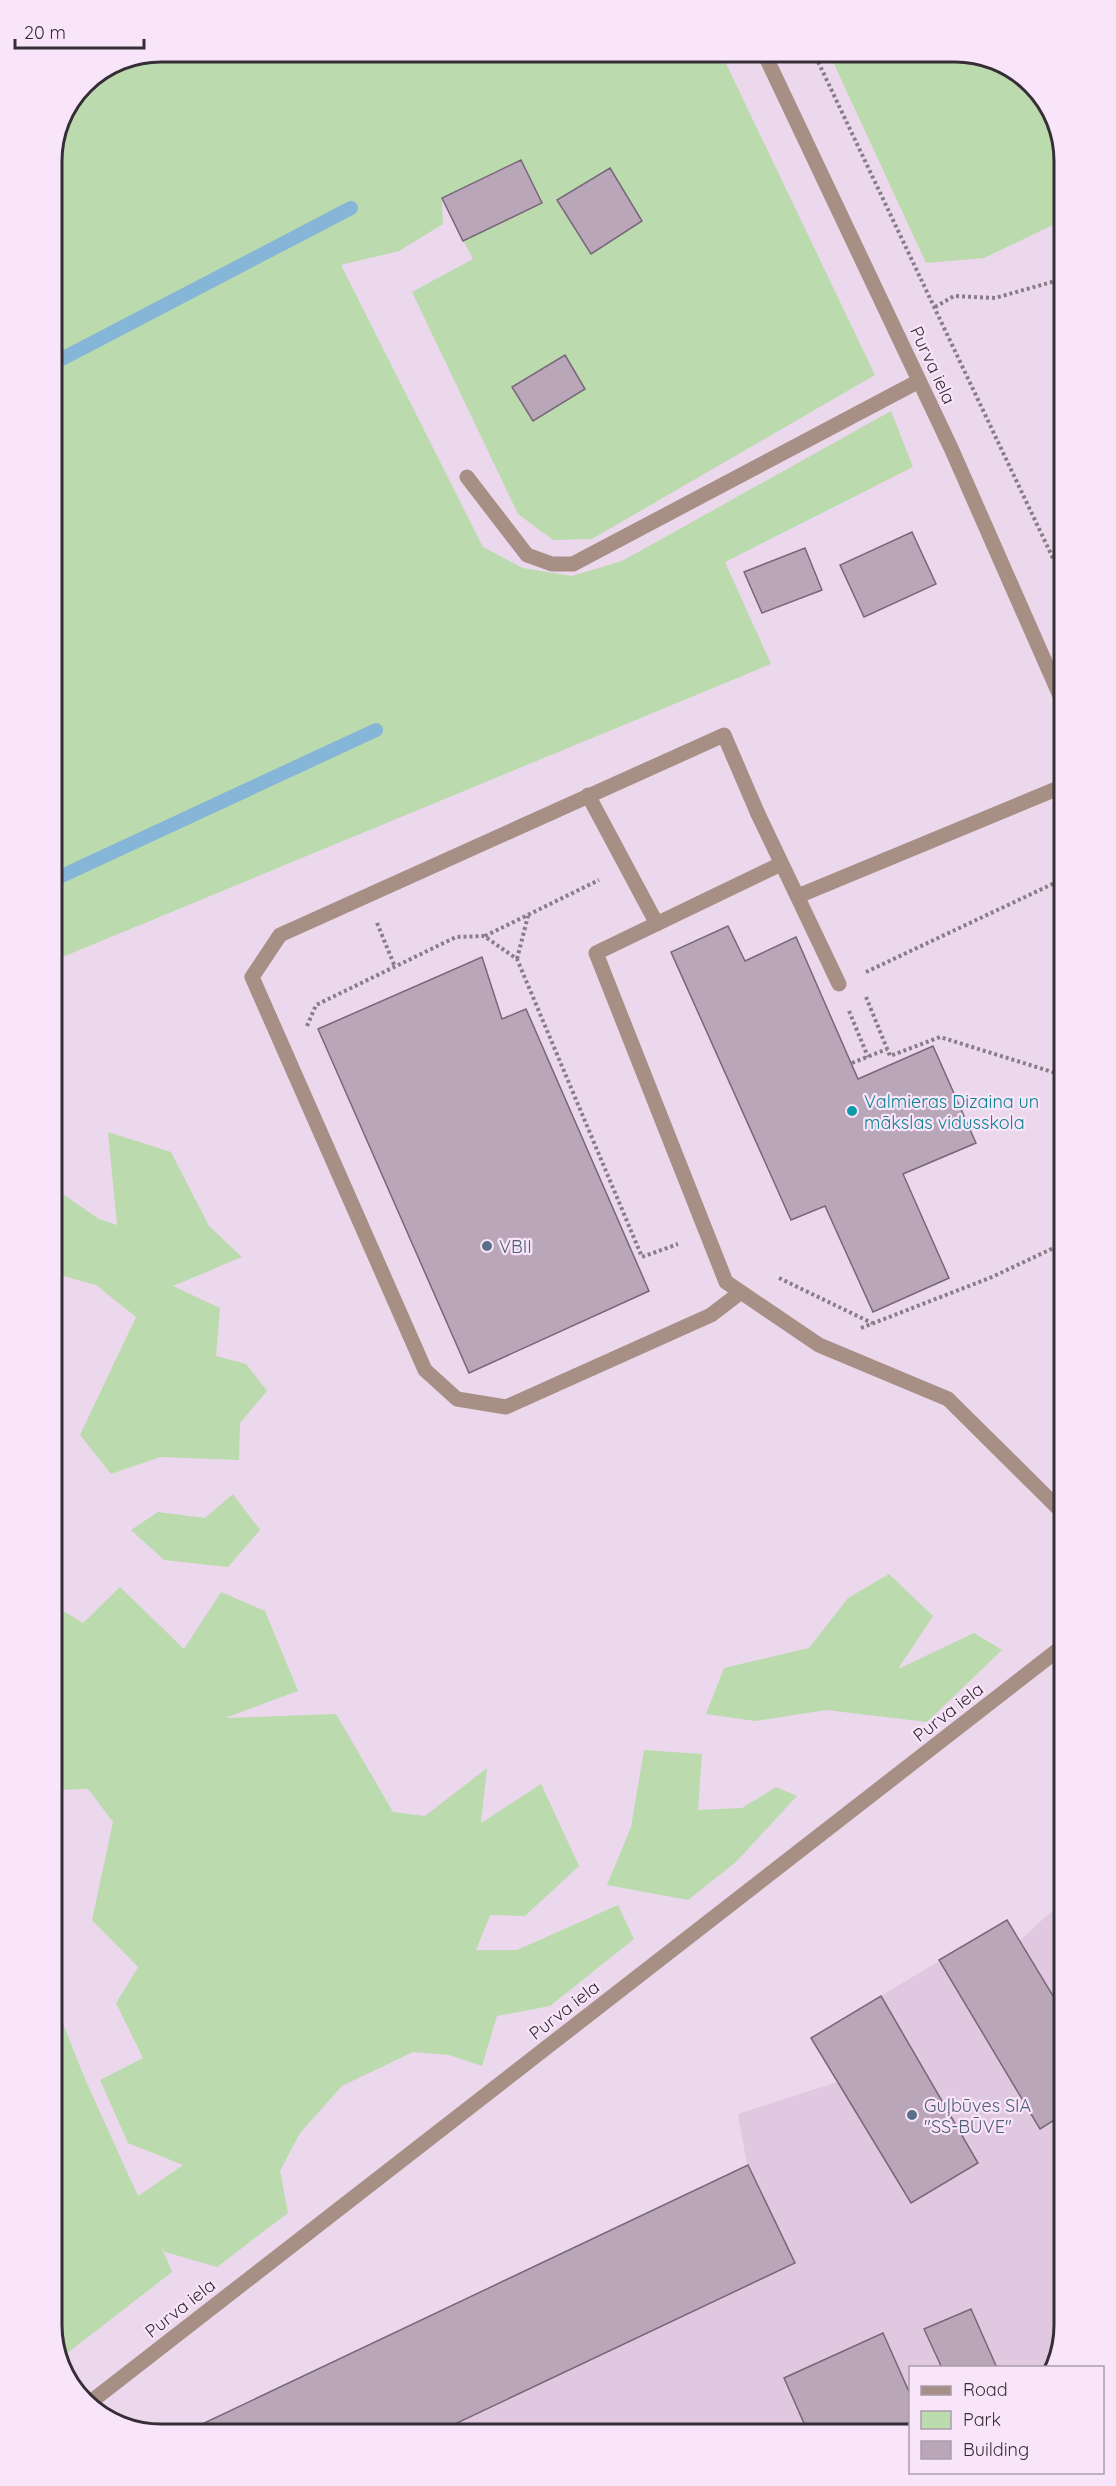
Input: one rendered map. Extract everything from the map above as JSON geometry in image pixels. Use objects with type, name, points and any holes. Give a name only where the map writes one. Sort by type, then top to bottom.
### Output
[{"type":"street","name":"Purva iela","points":[[768,62],[951,448],[1054,682]]},
{"type":"street","points":[[468,477],[527,555],[552,564],[573,564],[918,381]]},
{"type":"street","points":[[741,1292],[711,1315],[506,1407],[457,1399],[425,1370],[252,977],[280,934],[724,735],[781,864],[839,984]]},
{"type":"street","points":[[798,896],[1054,790]]},
{"type":"street","points":[[588,795],[657,924]]},
{"type":"street","points":[[781,864],[596,953],[726,1282],[819,1345],[948,1399],[1054,1504]]},
{"type":"street","name":"Purva iela","points":[[95,2399],[1054,1653]]},
{"type":"path","points":[[818,62],[1054,560]]},
{"type":"path","points":[[934,307],[954,296],[995,298],[1054,281]]},
{"type":"path","points":[[305,1030],[315,1005],[456,937],[484,936],[626,867]]},
{"type":"path","points":[[868,1057],[839,984],[1054,883]]},
{"type":"path","points":[[366,895],[395,967]]},
{"type":"path","points":[[517,959],[528,915]]},
{"type":"path","points":[[484,936],[517,959],[642,1257],[707,1234]]},
{"type":"path","points":[[857,976],[890,1056],[940,1037],[1054,1073]]},
{"type":"path","points":[[852,1064],[887,1049]]},
{"type":"path","points":[[819,1345],[992,1277],[1054,1248]]},
{"type":"path","points":[[776,1276],[872,1324]]},
{"type":"shaded area","points":[[1054,1909],[1054,2338],[1045,2366],[909,2366],[909,2424],[202,2424],[747,2165],[738,2114],[837,2082],[811,2038],[1007,1920],[1020,1940]]},
{"type":"green space","points":[[725,62],[875,375],[592,539],[553,540],[518,514],[412,292],[473,259],[442,200],[443,224],[399,251],[341,265],[483,547],[523,568],[572,576],[622,561],[891,411],[913,467],[725,562],[771,664],[62,957],[62,154],[69,123],[78,106],[106,78],[141,63]]},
{"type":"green space","points":[[833,62],[975,63],[993,69],[1016,82],[1038,106],[1044,117],[1054,148],[1054,224],[984,258],[926,263]]},
{"type":"green space","points":[[108,1132],[171,1152],[209,1226],[242,1257],[173,1286],[220,1308],[216,1356],[246,1364],[267,1391],[240,1423],[239,1460],[160,1457],[111,1474],[80,1435],[136,1317],[96,1285],[62,1275],[62,1194],[99,1219],[117,1225]]},
{"type":"green space","points":[[233,1494],[260,1530],[228,1567],[164,1560],[131,1530],[158,1512],[205,1518]]},
{"type":"green space","points":[[889,1574],[933,1616],[898,1669],[974,1633],[1002,1650],[927,1722],[826,1710],[755,1721],[706,1714],[724,1668],[809,1648],[848,1598]]},
{"type":"green space","points":[[120,1587],[184,1649],[221,1592],[265,1611],[298,1691],[225,1718],[336,1714],[393,1812],[425,1816],[487,1768],[481,1823],[541,1784],[579,1866],[525,1916],[490,1915],[476,1950],[517,1950],[618,1905],[634,1939],[550,2006],[497,2016],[482,2066],[449,2055],[413,2052],[342,2086],[300,2133],[280,2171],[288,2213],[217,2267],[165,2252],[162,2248],[172,2272],[66,2354],[62,2325],[62,2021],[85,2079],[138,2196],[183,2165],[128,2143],[100,2080],[143,2058],[116,2003],[138,1967],[92,1920],[113,1822],[88,1789],[62,1790],[62,1610],[83,1623]]},
{"type":"green space","points":[[644,1750],[702,1754],[698,1810],[742,1808],[776,1787],[797,1796],[736,1862],[688,1900],[607,1885],[631,1827]]},
{"type":"building","points":[[521,160],[542,203],[463,241],[442,198]]},
{"type":"building","points":[[610,168],[642,221],[591,254],[557,200]]},
{"type":"building","points":[[565,355],[585,389],[533,421],[512,387]]},
{"type":"building","points":[[912,532],[936,584],[864,617],[840,565]]},
{"type":"building","points":[[805,548],[822,590],[762,613],[744,572]]},
{"type":"building","name":"Valmieras Dizaina un mākslas vidusskola","points":[[728,926],[745,961],[796,937],[858,1079],[933,1046],[976,1143],[903,1174],[949,1278],[873,1312],[825,1206],[791,1220],[671,952]]},
{"type":"building","points":[[482,957],[502,1019],[526,1009],[649,1291],[469,1373],[318,1029]]},
{"type":"building","points":[[1007,1920],[1054,1998],[1054,2120],[1040,2129],[939,1960]]},
{"type":"building","points":[[881,1996],[978,2163],[911,2203],[811,2038]]},
{"type":"building","points":[[748,2165],[795,2263],[455,2424],[202,2424]]},
{"type":"building","points":[[971,2309],[996,2366],[941,2366],[924,2329]]},
{"type":"building","points":[[883,2333],[909,2392],[909,2424],[804,2424],[784,2378]]},
{"type":"waterway","points":[[62,359],[351,208]]},
{"type":"waterway","points":[[62,876],[376,730]]},
{"type":"place","name":"Valmieras Dizaina un mākslas vidusskola","points":[[852,1111]]},
{"type":"place","name":"VBII","points":[[487,1246]]},
{"type":"place","name":"Guļbūves SIA \"SS-BŪVE\"","points":[[912,2115]]}]
